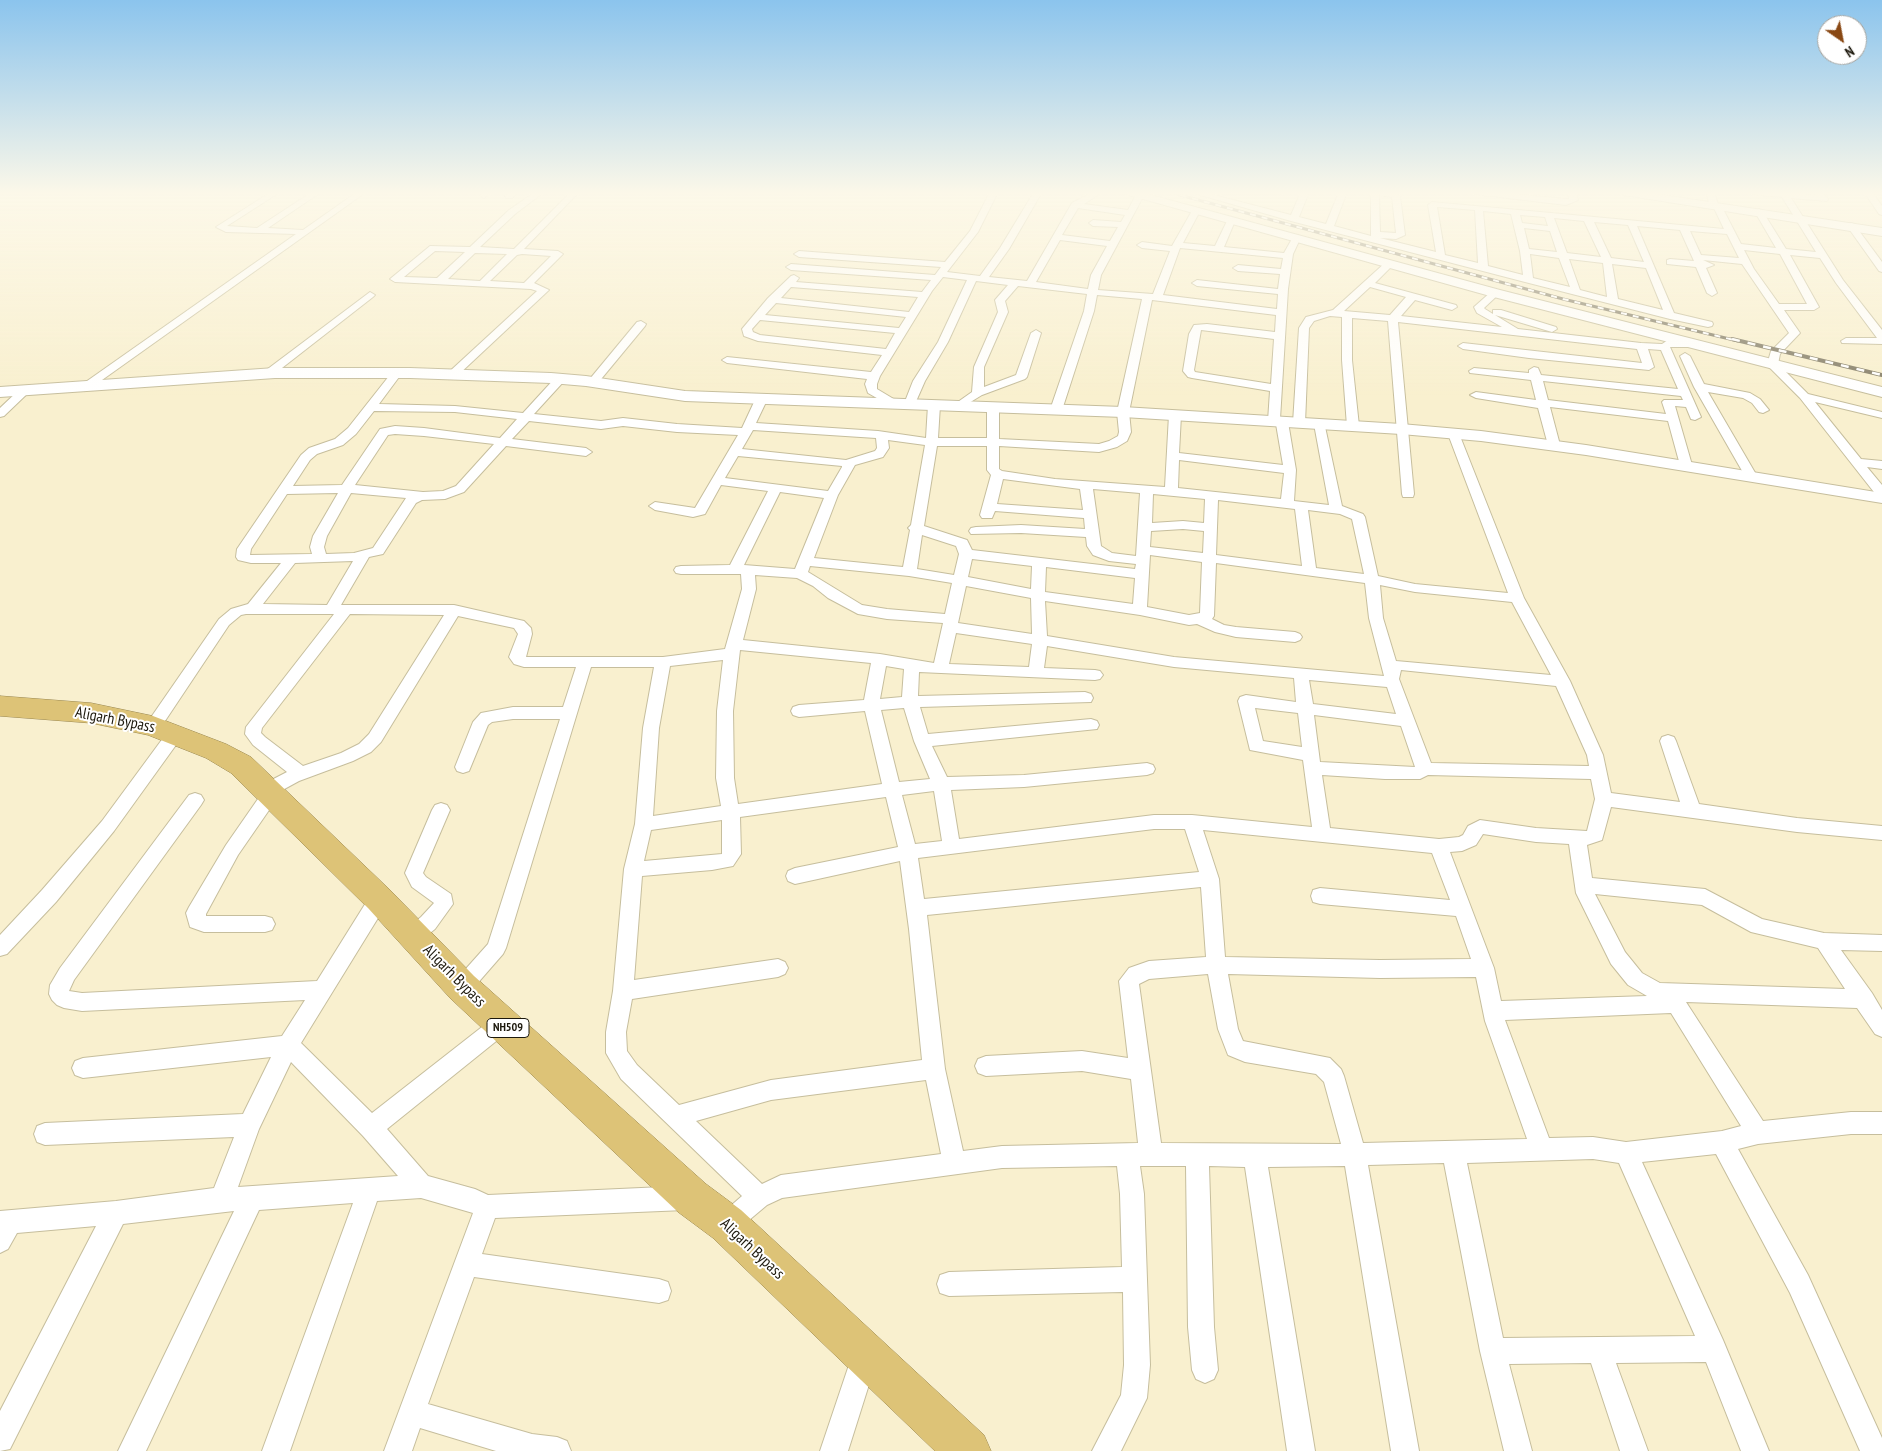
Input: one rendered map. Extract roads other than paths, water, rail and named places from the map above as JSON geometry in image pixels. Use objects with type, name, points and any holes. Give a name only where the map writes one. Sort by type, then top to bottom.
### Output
[{"type":"highway","name":"Aligarh Bypass","points":[[2,708],[91,713],[164,730],[216,751],[281,784],[379,899],[420,929],[462,987],[692,1198],[743,1210],[865,1356],[968,1451]]},
{"type":"street","points":[[84,388],[263,260]]},
{"type":"street","points":[[417,260],[395,278],[530,286],[544,290],[454,374]]},
{"type":"street","points":[[439,282],[461,260]]},
{"type":"street","points":[[482,284],[509,260]]},
{"type":"street","points":[[530,286],[529,283],[552,260]]},
{"type":"street","points":[[875,260],[946,265]]},
{"type":"street","points":[[893,403],[872,391],[871,384],[874,376],[925,295],[950,260]]},
{"type":"street","points":[[910,404],[920,381],[978,278],[994,260]]},
{"type":"street","points":[[1030,284],[1044,260]]},
{"type":"street","points":[[1056,410],[1089,311],[1096,275],[1104,260]]},
{"type":"street","points":[[372,407],[449,408],[601,425],[623,422],[670,428],[747,429],[882,436],[932,442],[992,442],[1098,448],[1113,444],[1123,438],[1123,412],[1153,296],[1171,260]]},
{"type":"street","points":[[1251,269],[1252,260]]},
{"type":"street","points":[[1287,505],[1290,470],[1278,422],[1276,388],[1282,292],[1288,260]]},
{"type":"street","points":[[1373,260],[1548,307],[1882,392]]},
{"type":"street","points":[[1451,260],[1708,324]]},
{"type":"street","points":[[1482,260],[1483,268]]},
{"type":"street","points":[[1526,260],[1528,280]]},
{"type":"street","points":[[1565,260],[1576,292]]},
{"type":"street","points":[[1613,301],[1607,260],[1648,265]]},
{"type":"street","points":[[1646,260],[1662,293],[1670,316]]},
{"type":"street","points":[[1744,260],[1795,333],[1775,354],[1772,365]]},
{"type":"street","points":[[1776,307],[1814,307],[1788,260]]},
{"type":"street","points":[[1826,260],[1839,281],[1882,339]]},
{"type":"street","points":[[1698,261],[1712,293]]},
{"type":"street","points":[[1670,262],[1698,261],[1747,266]]},
{"type":"street","points":[[1353,426],[1342,313],[1389,264]]},
{"type":"street","points":[[792,266],[978,278],[1092,292],[1153,296],[1281,313]]},
{"type":"street","points":[[1238,268],[1286,272]]},
{"type":"street","points":[[888,352],[758,338],[747,332],[749,326],[791,281],[925,295]]},
{"type":"street","points":[[978,393],[979,367],[1003,312],[1000,300],[1010,291],[1015,282]]},
{"type":"street","points":[[1197,283],[1282,292]]},
{"type":"street","points":[[1369,284],[1452,308]]},
{"type":"street","points":[[1479,307],[1495,293]]},
{"type":"street","points":[[269,373],[370,295]]},
{"type":"street","points":[[1408,494],[1393,318],[1413,296]]},
{"type":"street","points":[[772,300],[913,314]]},
{"type":"street","points":[[1479,307],[1595,341]]},
{"type":"street","points":[[1479,307],[1482,311],[1519,333],[1529,355],[1554,445]]},
{"type":"street","points":[[1533,323],[1548,307]]},
{"type":"street","points":[[1299,423],[1304,328],[1310,319],[1342,313],[1640,346],[1664,347],[1668,343],[1702,345]]},
{"type":"street","points":[[757,317],[902,331]]},
{"type":"street","points":[[1533,323],[1535,334]]},
{"type":"street","points":[[593,382],[641,324]]},
{"type":"street","points":[[1276,388],[1199,376],[1189,373],[1189,366],[1194,334],[1198,327],[1279,336]]},
{"type":"street","points":[[959,406],[978,393],[1021,377],[1036,333]]},
{"type":"street","points":[[1846,340],[1882,339]]},
{"type":"street","points":[[1463,346],[1529,355],[1649,367],[1640,346]]},
{"type":"street","points":[[1664,347],[1688,399],[1694,417]]},
{"type":"street","points":[[1685,356],[1700,387],[1751,476]]},
{"type":"street","points":[[727,360],[874,376]]},
{"type":"street","points":[[1772,365],[1804,396],[1859,462],[1882,493]]},
{"type":"street","points":[[1474,371],[1688,399]]},
{"type":"street","points":[[0,392],[84,388],[269,373],[454,374],[560,379],[593,382],[664,394],[761,400],[1123,412],[1401,429],[1554,445],[1882,498]]},
{"type":"street","points":[[397,373],[352,431],[339,442],[308,454],[244,549],[243,556],[251,559],[320,558],[363,556],[378,551],[411,500],[416,497],[445,495],[460,489],[560,379]]},
{"type":"street","points":[[1700,387],[1746,395],[1756,401],[1762,410]]},
{"type":"street","points":[[0,414],[22,392]]},
{"type":"street","points":[[1476,395],[1673,418]]},
{"type":"street","points":[[1804,396],[1882,415]]},
{"type":"street","points":[[1686,465],[1668,402],[1688,399]]},
{"type":"street","points":[[655,506],[697,512],[701,509],[735,452],[761,400]]},
{"type":"street","points":[[909,572],[915,528],[932,442],[934,405]]},
{"type":"street","points":[[993,408],[993,470],[998,474],[1086,486],[1170,490],[1287,505],[1336,509],[1358,517],[1372,579],[1376,618],[1392,675],[1424,769]]},
{"type":"street","points":[[1170,490],[1174,456],[1175,415]]},
{"type":"street","points":[[1320,424],[1336,509]]},
{"type":"street","points":[[320,558],[318,544],[347,488],[381,434],[388,430],[424,432],[586,452]]},
{"type":"street","points":[[795,876],[908,852],[1154,822],[1192,822],[1322,833],[1440,846],[1462,844],[1470,840],[1474,831],[1480,827],[1536,835],[1578,838],[1588,838],[1596,835],[1604,798],[1596,755],[1562,681],[1517,598],[1454,434]]},
{"type":"street","points":[[735,452],[848,463],[879,454],[884,448],[882,436]]},
{"type":"street","points":[[1174,456],[1290,470]]},
{"type":"street","points":[[1859,462],[1882,465]]},
{"type":"street","points":[[803,568],[832,495],[848,469],[848,463]]},
{"type":"street","points":[[940,669],[960,580],[964,548],[986,519],[998,474]]},
{"type":"street","points":[[717,481],[832,495]]},
{"type":"street","points":[[1086,486],[1094,546],[1098,552],[1110,557],[1143,562]]},
{"type":"street","points":[[284,490],[347,488],[424,496]]},
{"type":"street","points":[[633,869],[727,861],[732,854],[731,812],[725,778],[725,711],[733,648],[749,589],[742,569],[775,488]]},
{"type":"street","points":[[1140,610],[1147,489]]},
{"type":"street","points":[[681,570],[803,568],[909,572],[1038,595],[1140,610],[1189,620],[1200,619],[1207,616],[1212,495]]},
{"type":"street","points":[[1301,506],[1310,572]]},
{"type":"street","points":[[989,507],[1090,515]]},
{"type":"street","points":[[1145,527],[1183,525],[1210,527]]},
{"type":"street","points":[[915,528],[964,548],[1039,562],[1143,562],[1208,558],[1372,579],[1415,588],[1517,598]]},
{"type":"street","points":[[976,531],[1021,529],[1093,533]]},
{"type":"street","points":[[281,784],[259,741],[253,734],[254,727],[338,610],[363,556]]},
{"type":"street","points":[[252,609],[291,559]]},
{"type":"street","points":[[1036,672],[1040,640],[1039,562]]},
{"type":"street","points":[[803,568],[833,595],[858,609],[951,623],[1174,662],[1301,674],[1392,675]]},
{"type":"street","points":[[0,948],[49,896],[108,826],[224,622],[236,612],[252,609],[454,610],[519,624],[524,628],[525,634],[517,657],[524,662],[663,662],[725,656],[733,648],[880,659],[912,666],[940,669],[1095,675]]},
{"type":"street","points":[[265,924],[204,924],[197,921],[196,913],[232,850],[281,784],[346,757],[364,748],[375,738],[454,610]]},
{"type":"street","points":[[1200,619],[1220,629],[1295,637]]},
{"type":"street","points":[[880,659],[872,704],[908,852],[934,1069],[954,1163]]},
{"type":"street","points":[[663,662],[651,728],[644,824],[633,869],[623,991],[616,1032],[617,1053],[629,1072],[674,1117],[743,1210],[781,1187],[1002,1157],[1355,1155],[1542,1148],[1593,1148],[1626,1152],[1722,1142],[1758,1133],[1851,1123],[1882,1123]]},
{"type":"street","points":[[462,987],[496,948],[585,663]]},
{"type":"street","points":[[1392,675],[1400,665],[1562,681]]},
{"type":"street","points":[[912,666],[910,702],[922,741],[941,784],[952,848]]},
{"type":"street","points":[[1301,674],[1322,833]]},
{"type":"street","points":[[799,711],[910,702],[1085,698]]},
{"type":"street","points":[[1407,721],[1246,701],[1256,746],[1312,761],[1385,773],[1420,773],[1424,769],[1599,774]]},
{"type":"street","points":[[463,767],[481,722],[487,717],[513,713],[569,713]]},
{"type":"street","points":[[922,741],[1091,725]]},
{"type":"street","points":[[1668,741],[1692,810]]},
{"type":"street","points":[[644,824],[894,789],[941,784],[1024,781],[1147,769]]},
{"type":"street","points":[[1604,798],[1797,824],[1882,833]]},
{"type":"street","points":[[195,800],[67,974],[60,985],[60,994],[64,999],[82,1002],[322,990]]},
{"type":"street","points":[[420,929],[442,907],[444,900],[419,882],[414,873],[441,810]]},
{"type":"street","points":[[1192,822],[1210,879],[1216,965],[1228,1029],[1235,1048],[1245,1052],[1322,1066],[1333,1076],[1355,1155],[1405,1451]]},
{"type":"street","points":[[1578,838],[1585,893],[1614,950],[1635,979],[1673,998],[1758,1133]]},
{"type":"street","points":[[1440,846],[1484,968],[1495,1021],[1542,1148]]},
{"type":"street","points":[[916,908],[1093,889],[1210,879]]},
{"type":"street","points":[[1584,885],[1706,897],[1758,926],[1824,940],[1882,943]]},
{"type":"street","points":[[1320,896],[1463,909]]},
{"type":"street","points":[[222,1199],[249,1125],[288,1045],[379,899]]},
{"type":"street","points":[[1824,940],[1882,1027]]},
{"type":"street","points":[[1106,1451],[1134,1398],[1137,1365],[1132,1194],[1139,1155],[1141,1070],[1129,981],[1136,974],[1149,970],[1216,965],[1380,969],[1484,968]]},
{"type":"street","points":[[623,991],[778,968]]},
{"type":"street","points":[[1493,1011],[1756,994],[1865,999]]},
{"type":"street","points":[[371,1128],[503,1023]]},
{"type":"street","points":[[84,1068],[288,1045]]},
{"type":"street","points":[[288,1045],[371,1128],[422,1186]]},
{"type":"street","points":[[986,1066],[1082,1061],[1141,1070]]},
{"type":"street","points":[[674,1117],[771,1090],[934,1069]]},
{"type":"street","points":[[45,1134],[249,1125]]},
{"type":"street","points":[[1722,1142],[1799,1284],[1874,1451]]},
{"type":"street","points":[[1453,1152],[1493,1351],[1518,1451]]},
{"type":"street","points":[[1626,1152],[1714,1349],[1755,1451]]},
{"type":"street","points":[[1197,1155],[1205,1370]]},
{"type":"street","points":[[1255,1156],[1301,1451]]},
{"type":"street","points":[[3,1229],[222,1199],[422,1186],[475,1201],[487,1207],[692,1198]]},
{"type":"street","points":[[276,1451],[370,1189]]},
{"type":"street","points":[[132,1451],[252,1198]]},
{"type":"street","points":[[398,1451],[487,1207]]},
{"type":"street","points":[[0,1439],[116,1213]]},
{"type":"street","points":[[465,1264],[659,1291]]},
{"type":"street","points":[[949,1284],[1134,1279]]},
{"type":"street","points":[[1493,1351],[1714,1349]]},
{"type":"street","points":[[1599,1350],[1634,1451]]},
{"type":"street","points":[[834,1451],[865,1356]]},
{"type":"street","points":[[412,1413],[540,1450]]},
{"type":"railway","points":[[1418,260],[1563,299],[1738,341]]},
{"type":"railway","points":[[1732,339],[1882,375]]}]
